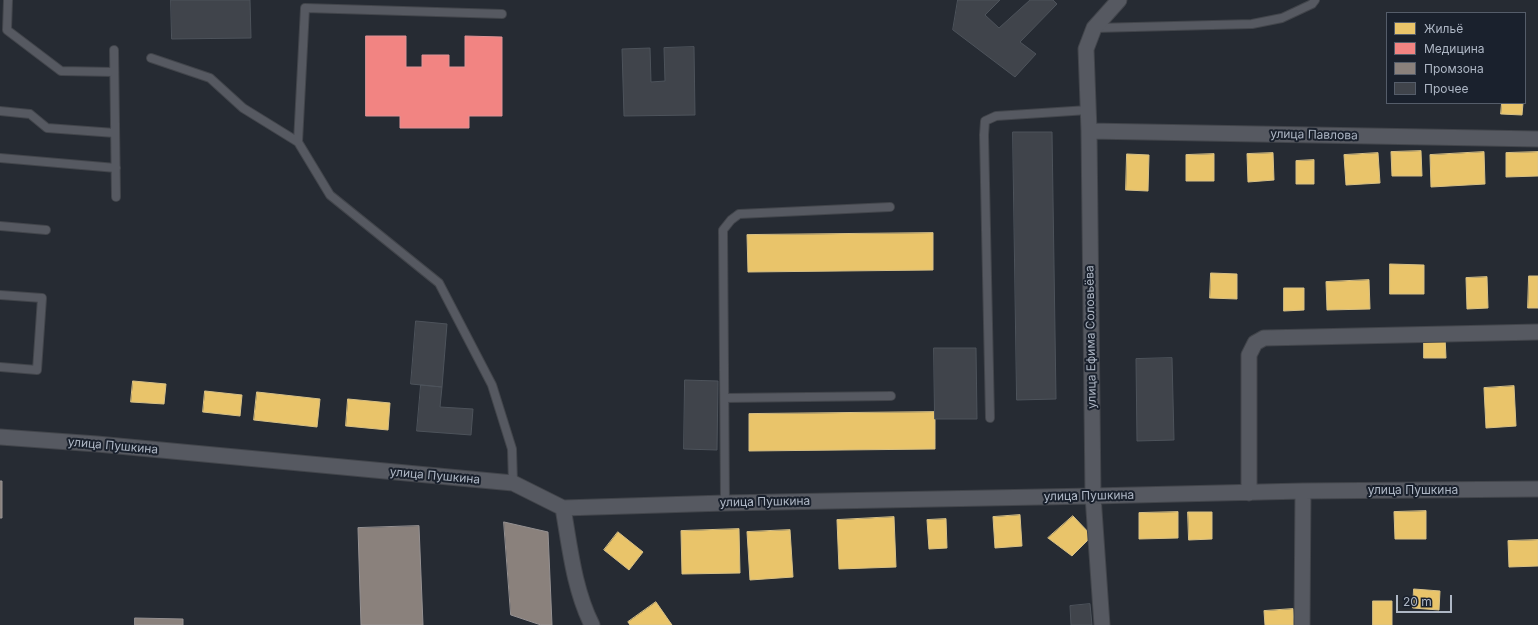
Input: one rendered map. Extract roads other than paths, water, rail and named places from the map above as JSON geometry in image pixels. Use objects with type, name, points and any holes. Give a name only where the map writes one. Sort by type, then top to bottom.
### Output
[{"type":"street","points":[[1094,28],[1119,0]]},
{"type":"street","name":"улица Ефима Соловьёва","points":[[1094,28],[1086,49],[1089,131],[1093,496],[1102,625]]},
{"type":"street","name":"улица Павлова","points":[[1089,131],[1538,139]]},
{"type":"street","points":[[1249,493],[1249,355],[1255,343],[1264,338],[1538,332]]},
{"type":"street","name":"улица Пушкина","points":[[0,437],[105,445],[513,484],[564,508],[725,503],[1303,491],[1538,490]]},
{"type":"street","points":[[1302,625],[1303,491]]},
{"type":"street","points":[[564,508],[574,572],[592,625]]},
{"type":"lane","points":[[8,0],[7,30],[61,71],[114,72]]},
{"type":"lane","points":[[1094,28],[1252,24],[1282,18],[1312,4],[1315,0]]},
{"type":"lane","points":[[298,142],[304,8],[502,14]]},
{"type":"lane","points":[[114,50],[116,196]]},
{"type":"lane","points":[[151,58],[210,78],[243,108],[298,142],[330,195],[439,283],[492,385],[512,449],[513,484]]},
{"type":"lane","points":[[990,418],[984,135],[986,121],[996,116],[1088,110]]},
{"type":"lane","points":[[0,111],[30,114],[47,128],[115,133]]},
{"type":"lane","points":[[0,158],[116,168]]},
{"type":"lane","points":[[725,503],[726,398],[723,230],[731,220],[739,214],[890,207]]},
{"type":"lane","points":[[0,226],[46,230]]},
{"type":"lane","points":[[0,296],[42,298],[37,370],[0,366]]},
{"type":"lane","points":[[726,398],[891,396]]}]
